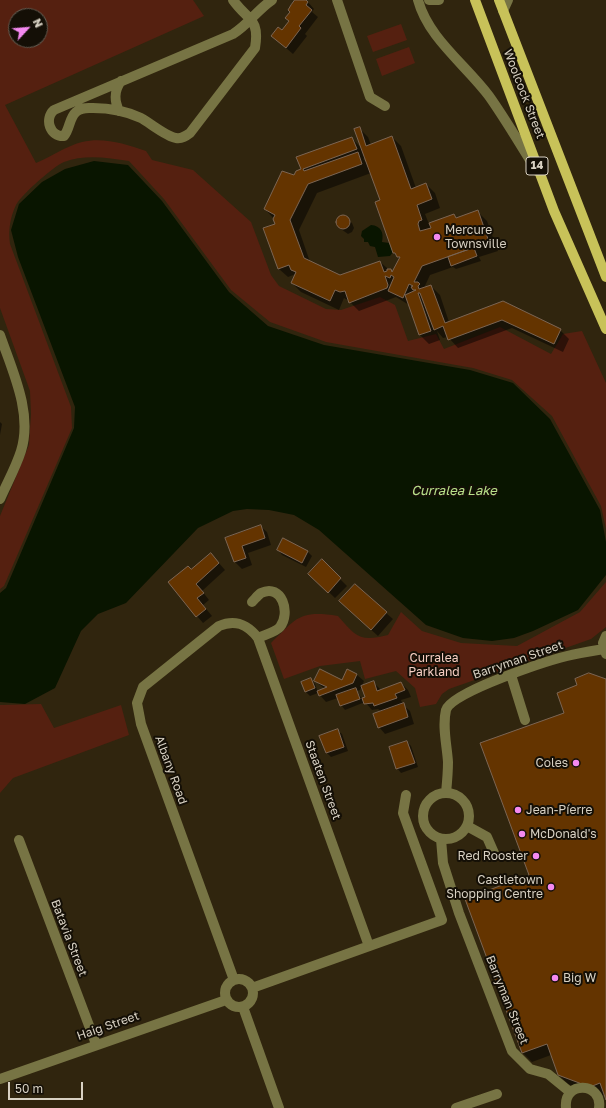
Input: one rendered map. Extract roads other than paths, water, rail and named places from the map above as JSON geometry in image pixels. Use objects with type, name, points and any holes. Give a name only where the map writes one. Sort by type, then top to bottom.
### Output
[{"type":"main road","name":"Woolcock Street","points":[[475,0],[542,180],[606,329]]},
{"type":"main road","name":"Woolcock Street","points":[[499,0],[606,277]]},
{"type":"street","points":[[233,0],[243,13],[251,18],[257,32],[255,48],[190,133],[182,138],[174,138],[142,119],[119,111],[81,108],[73,115],[68,131],[64,136],[59,136],[54,133],[48,119],[54,110],[233,34],[243,28],[251,18],[260,8],[272,0]]},
{"type":"street","points":[[337,0],[370,97],[385,106]]},
{"type":"street","points":[[418,0],[421,9],[436,35],[488,95],[542,180]]},
{"type":"street","points":[[429,0],[439,0]]},
{"type":"street","points":[[503,11],[508,0]]},
{"type":"street","points":[[119,111],[115,96],[116,89],[121,81]]},
{"type":"street","points":[[0,334],[18,389],[25,420],[22,450],[0,499]]},
{"type":"street","points":[[252,602],[261,593],[271,591],[278,595],[285,604],[285,617],[279,628],[258,638]]},
{"type":"street","name":"Albany Road","points":[[234,980],[141,724],[137,703],[143,687],[219,626],[228,622],[247,626]]},
{"type":"street","name":"Staaten Street","points":[[247,626],[258,638],[369,946]]},
{"type":"street","points":[[605,652],[603,643],[606,636]]},
{"type":"street","name":"Barryman Street","points":[[446,793],[448,763],[445,725],[446,708],[454,700],[465,693],[511,675],[568,656],[605,652]]},
{"type":"street","points":[[511,675],[525,720]]},
{"type":"street","points":[[446,793],[459,797],[465,803],[469,812],[467,826],[462,832],[455,838],[441,839],[430,832],[425,825],[423,815],[425,807],[431,799],[446,793]]},
{"type":"street","points":[[252,988],[442,920],[403,813],[406,795]]},
{"type":"street","points":[[467,826],[487,837],[494,853]]},
{"type":"street","name":"Barryman Street","points":[[441,839],[443,863],[459,913],[512,1051],[530,1069],[548,1074],[570,1092]]},
{"type":"street","name":"Batavia Street","points":[[19,840],[96,1044]]},
{"type":"street","points":[[234,980],[245,980],[252,988],[253,995],[251,1001],[244,1007],[234,1007],[226,1000],[226,988],[234,980]]},
{"type":"street","name":"Haig Street","points":[[0,1079],[96,1044],[226,1000]]},
{"type":"street","points":[[244,1007],[279,1108]]},
{"type":"street","points":[[566,1108],[566,1102],[570,1092],[580,1087],[586,1088],[596,1094],[601,1102]]},
{"type":"street","points":[[456,1108],[497,1094]]},
{"type":"water","name":"Curralea Lake","points":[[94,161],[128,165],[162,201],[229,292],[268,326],[324,345],[470,370],[513,383],[550,419],[600,510],[606,542],[606,575],[578,610],[533,631],[514,638],[492,641],[463,638],[426,625],[319,530],[294,515],[269,510],[247,509],[233,511],[198,528],[126,603],[98,614],[81,631],[55,688],[25,704],[0,702],[0,593],[6,588],[74,428],[75,407],[18,257],[11,230],[19,204],[42,182],[65,169]]},
{"type":"water","points":[[371,225],[381,230],[383,235],[382,242],[389,243],[393,252],[390,256],[378,257],[375,247],[370,246],[368,242],[364,242],[364,239],[361,236],[362,231]]},
{"type":"place","name":"Mercure Townsville","points":[[437,237]]},
{"type":"place","name":"Coles","points":[[576,763]]},
{"type":"place","name":"Jean-Píerre","points":[[518,810]]},
{"type":"place","name":"McDonald's","points":[[522,834]]},
{"type":"place","name":"Red Rooster","points":[[536,856]]},
{"type":"place","name":"Castletown Shopping Centre","points":[[551,887]]},
{"type":"place","name":"Big W","points":[[555,978]]},
{"type":"park label","name":"Curralea Parkland","points":[[434,665]]}]
